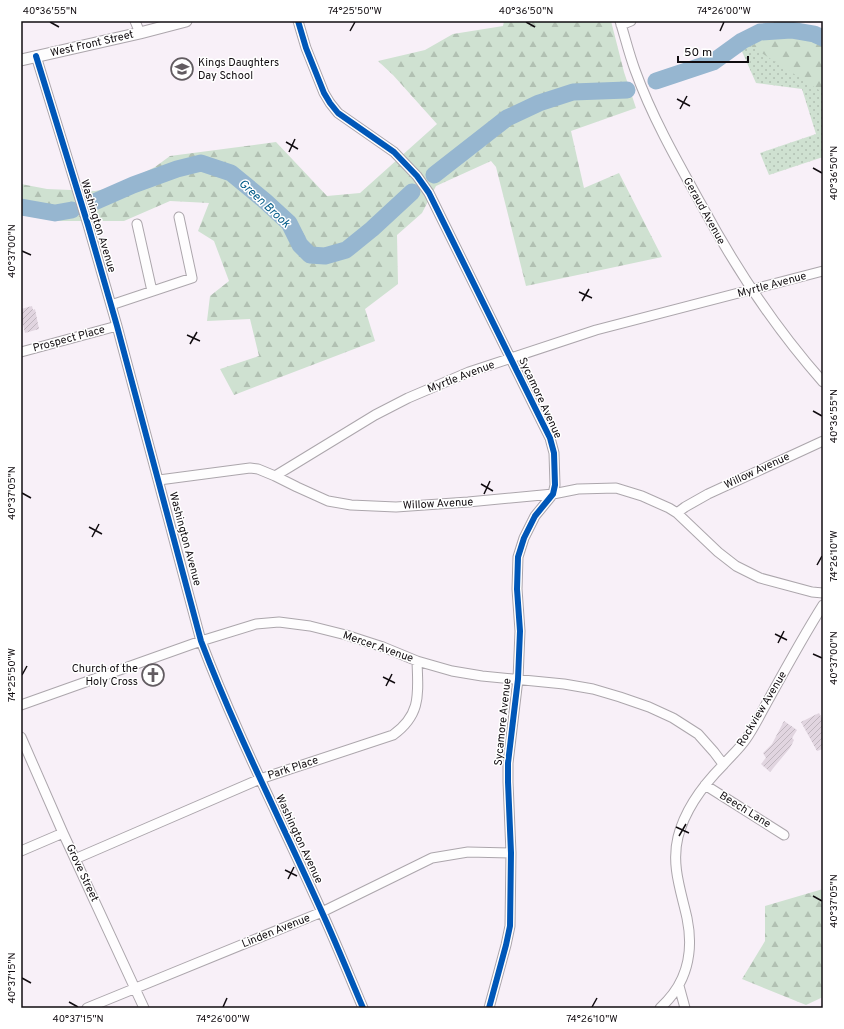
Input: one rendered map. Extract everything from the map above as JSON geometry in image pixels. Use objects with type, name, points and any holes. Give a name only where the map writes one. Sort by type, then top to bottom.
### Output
[{"type":"street","points":[[135,21],[140,33]]},
{"type":"street","name":"West Front Street","points":[[21,60],[186,21]]},
{"type":"street","name":"Sycamore Avenue","points":[[298,21],[308,54],[324,93],[330,103],[338,113],[394,152],[417,176],[429,193],[550,438],[554,453],[555,485],[552,494],[535,516],[524,538],[518,557],[516,589],[520,631],[518,679],[508,763],[511,853],[510,926],[489,1008]]},
{"type":"street","points":[[620,23],[631,21]]},
{"type":"street","name":"Geraud Avenue","points":[[620,23],[635,71],[650,106],[685,177],[712,226],[724,247],[780,328],[823,382]]},
{"type":"street","name":"Washington Avenue","points":[[36,56],[88,225],[117,326],[201,641],[260,779],[322,912],[363,1008]]},
{"type":"street","points":[[111,305],[192,278],[179,217]]},
{"type":"street","points":[[137,224],[152,291]]},
{"type":"street","name":"Myrtle Avenue","points":[[275,476],[408,398],[469,372],[596,330],[823,271]]},
{"type":"street","name":"Prospect Place","points":[[21,352],[117,326]]},
{"type":"street","name":"Willow Avenue","points":[[275,476],[297,488],[328,501],[351,505],[396,506],[468,502],[552,494],[578,489],[616,488],[642,496],[677,513],[708,494],[823,441]]},
{"type":"street","points":[[159,480],[250,468],[258,469],[275,476]]},
{"type":"street","points":[[677,513],[718,552],[736,566],[760,578],[812,592],[823,593]]},
{"type":"street","name":"Rockview Avenue","points":[[660,1008],[669,1000],[679,986],[687,970],[690,955],[687,918],[675,858],[678,837],[683,823],[705,785],[746,740],[805,634],[823,605]]},
{"type":"street","name":"Mercer Avenue","points":[[21,705],[201,641],[256,624],[279,622],[310,626],[346,635],[383,647],[417,661],[452,671],[593,689],[649,707],[673,718],[698,734],[723,764]]},
{"type":"street","name":"Park Place","points":[[75,859],[260,779],[392,735],[408,722],[413,714],[418,700],[417,661]]},
{"type":"street","name":"Grove Street","points":[[21,737],[63,833],[144,1008]]},
{"type":"street","name":"Beech Lane","points":[[705,785],[784,835]]},
{"type":"street","points":[[21,851],[63,833]]},
{"type":"street","name":"Linden Avenue","points":[[87,1008],[135,987],[322,912],[432,858],[468,852],[511,853]]},
{"type":"street","points":[[679,986],[685,1008]]},
{"type":"green space","points":[[504,21],[611,21],[624,72],[636,108],[571,131],[584,188],[619,173],[662,257],[526,286],[496,167],[491,161],[436,186],[422,213],[397,235],[398,284],[365,309],[375,341],[234,395],[220,369],[259,356],[250,319],[207,321],[210,296],[229,281],[214,241],[198,231],[209,203],[170,201],[124,221],[56,221],[21,215],[21,184],[47,189],[95,191],[115,187],[155,167],[170,156],[276,142],[327,196],[360,193],[437,124],[393,75],[378,61],[425,50],[453,34],[503,26]]},
{"type":"green space","points":[[778,21],[784,21],[823,32],[823,157],[769,175],[760,153],[816,134],[802,89],[756,83],[736,38]]},
{"type":"green space","points":[[776,33],[823,43],[823,96],[822,92],[751,46]]},
{"type":"green space","points":[[823,889],[823,997],[806,1005],[742,979],[765,941],[765,906]]},
{"type":"building","points":[[32,306],[33,310],[35,309],[39,329],[25,333],[21,309]]},
{"type":"building","points":[[819,713],[823,720],[823,749],[817,751],[801,722]]},
{"type":"building","points":[[784,721],[797,730],[792,738],[794,740],[790,748],[770,772],[761,764],[766,758],[763,753],[772,744]]},
{"type":"waterway","name":"Green Brook","points":[[656,81],[713,62],[742,41],[760,32],[791,30],[814,34],[823,38]]},
{"type":"waterway","name":"Green Brook","points":[[434,175],[507,118],[539,103],[573,92],[627,90]]},
{"type":"waterway","name":"Green Brook","points":[[92,203],[133,185],[177,169],[201,163],[231,173],[289,223],[300,245],[310,255],[325,256],[346,250],[372,229],[412,192]]},
{"type":"waterway","name":"Green Brook","points":[[21,207],[55,213],[72,210]]},
{"type":"cycle path","points":[[298,21],[306,48],[324,93],[330,103],[338,113],[394,152],[417,176],[429,193],[550,438],[554,453],[555,485],[553,494],[535,516],[524,538],[518,557],[517,589],[520,631],[518,679],[508,763],[511,853],[510,926],[489,1008]]},
{"type":"cycle path","points":[[36,56],[88,225],[117,326],[201,641],[259,777],[321,910],[363,1008]]},
{"type":"place","name":"Kings Daughters Day School","points":[[182,69]]},
{"type":"place","name":"Church of the Holy Cross","points":[[153,675]]}]
